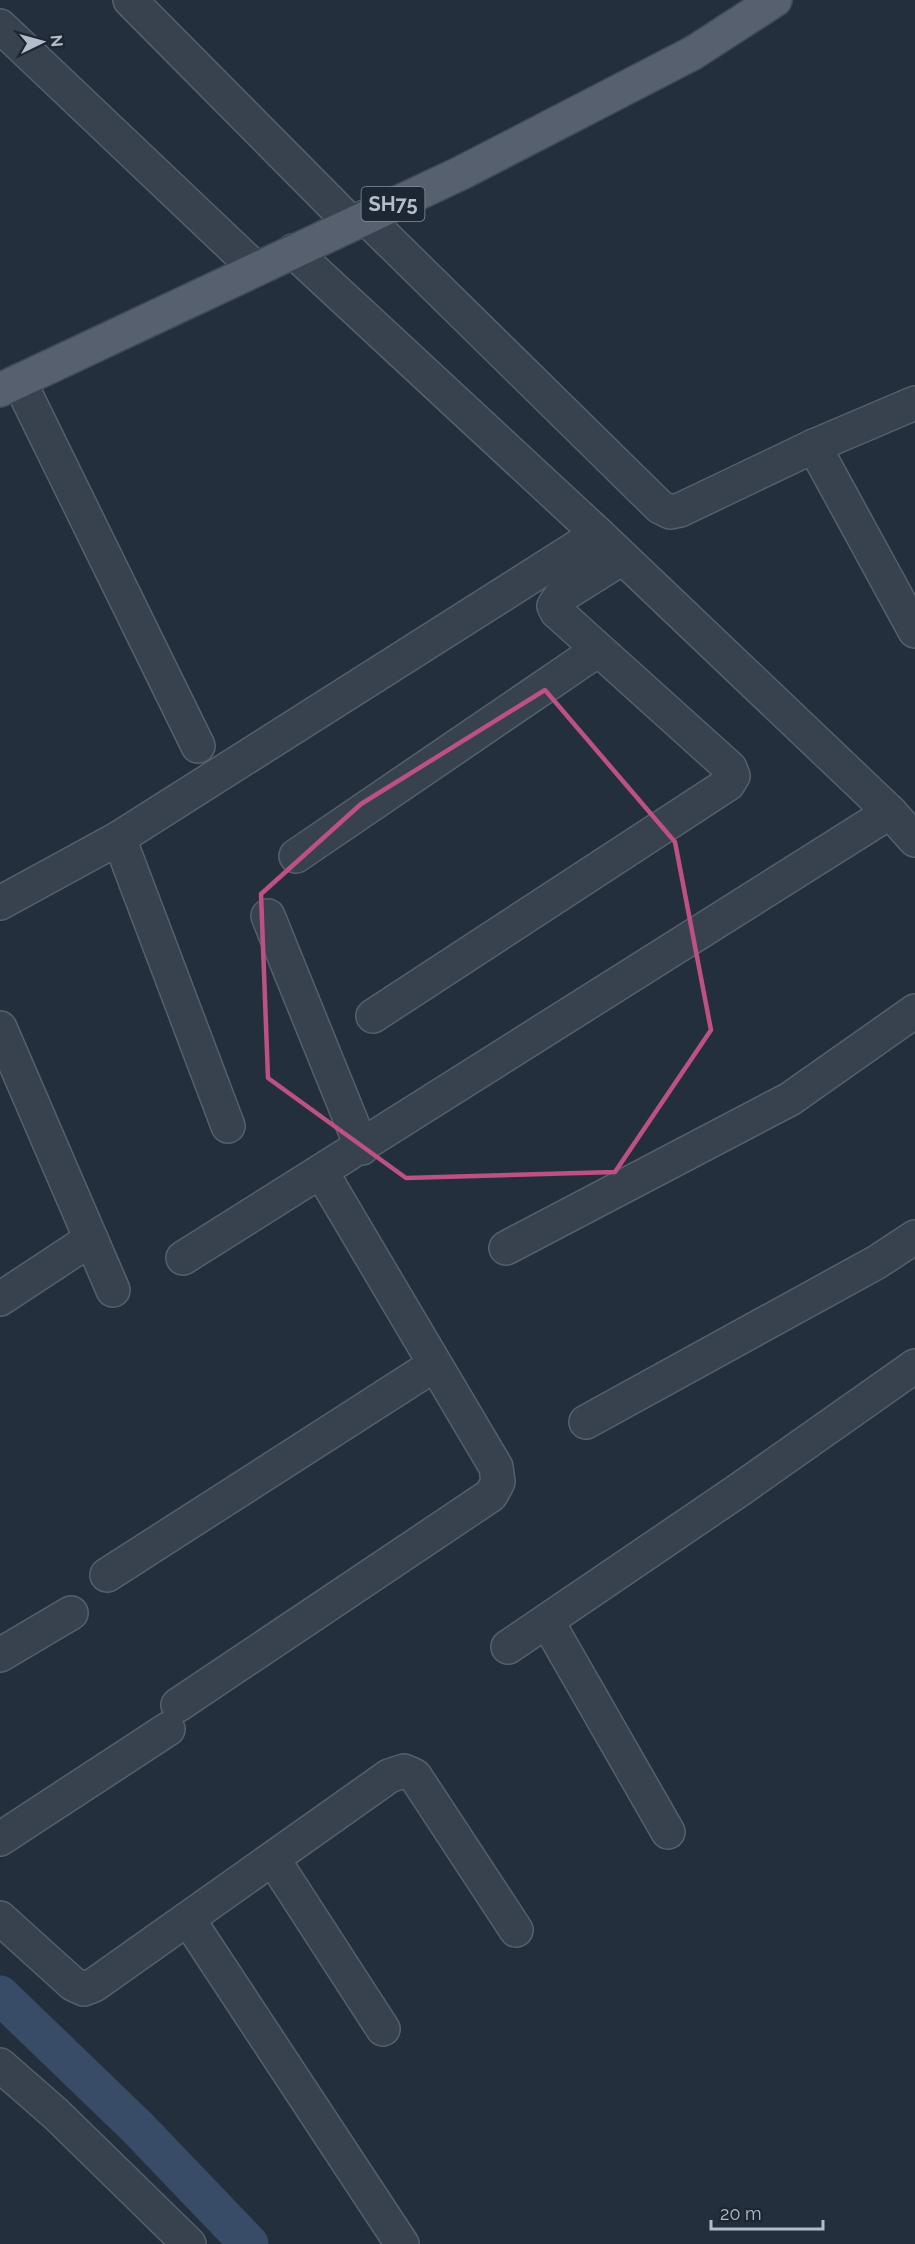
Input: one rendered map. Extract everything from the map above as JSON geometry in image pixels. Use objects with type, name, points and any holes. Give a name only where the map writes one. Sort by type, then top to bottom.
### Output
[{"type":"main road","name":"SH75","points":[[9,385],[461,173],[693,53],[776,0]]},
{"type":"street","points":[[130,0],[358,221],[660,507],[670,512],[680,510],[814,446],[915,403]]},
{"type":"street","points":[[0,27],[256,269]]},
{"type":"street","points":[[293,251],[598,534],[890,812],[915,840]]},
{"type":"street","points":[[9,385],[198,746]]},
{"type":"street","points":[[814,446],[915,631]]},
{"type":"street","points":[[0,903],[119,838],[598,534]]},
{"type":"street","points":[[373,1017],[728,784],[733,776],[730,768],[557,612],[554,606],[560,597],[622,558]]},
{"type":"street","points":[[296,855],[598,650]]},
{"type":"street","points":[[183,1258],[362,1148],[890,812]]},
{"type":"street","points":[[119,838],[228,1126]]},
{"type":"street","points":[[268,916],[362,1148]]},
{"type":"street","points":[[506,1248],[790,1099],[915,1011]]},
{"type":"street","points":[[0,1028],[12,1092],[91,1239],[113,1290]]},
{"type":"street","points":[[0,1839],[491,1495],[498,1482],[496,1467],[322,1173]]},
{"type":"street","points":[[586,1422],[877,1262],[915,1237]]},
{"type":"street","points":[[0,1299],[91,1239]]},
{"type":"street","points":[[107,1575],[434,1365]]},
{"type":"street","points":[[508,1647],[915,1366]]},
{"type":"street","points":[[0,1655],[70,1613]]},
{"type":"street","points":[[547,1621],[668,1832]]},
{"type":"street","points":[[0,1918],[72,1984],[84,1989],[94,1985],[389,1776],[404,1771],[416,1776],[516,1930]]},
{"type":"street","points":[[273,1859],[383,2029]]},
{"type":"street","points":[[188,1919],[402,2244]]},
{"type":"street","points":[[0,2065],[56,2114],[189,2244]]},
{"type":"highlighted area","points":[[545,690],[675,842],[711,1030],[615,1172],[406,1178],[268,1078],[261,894],[361,804]]},
{"type":"waterway","points":[[0,1995],[137,2127],[249,2244]]}]
